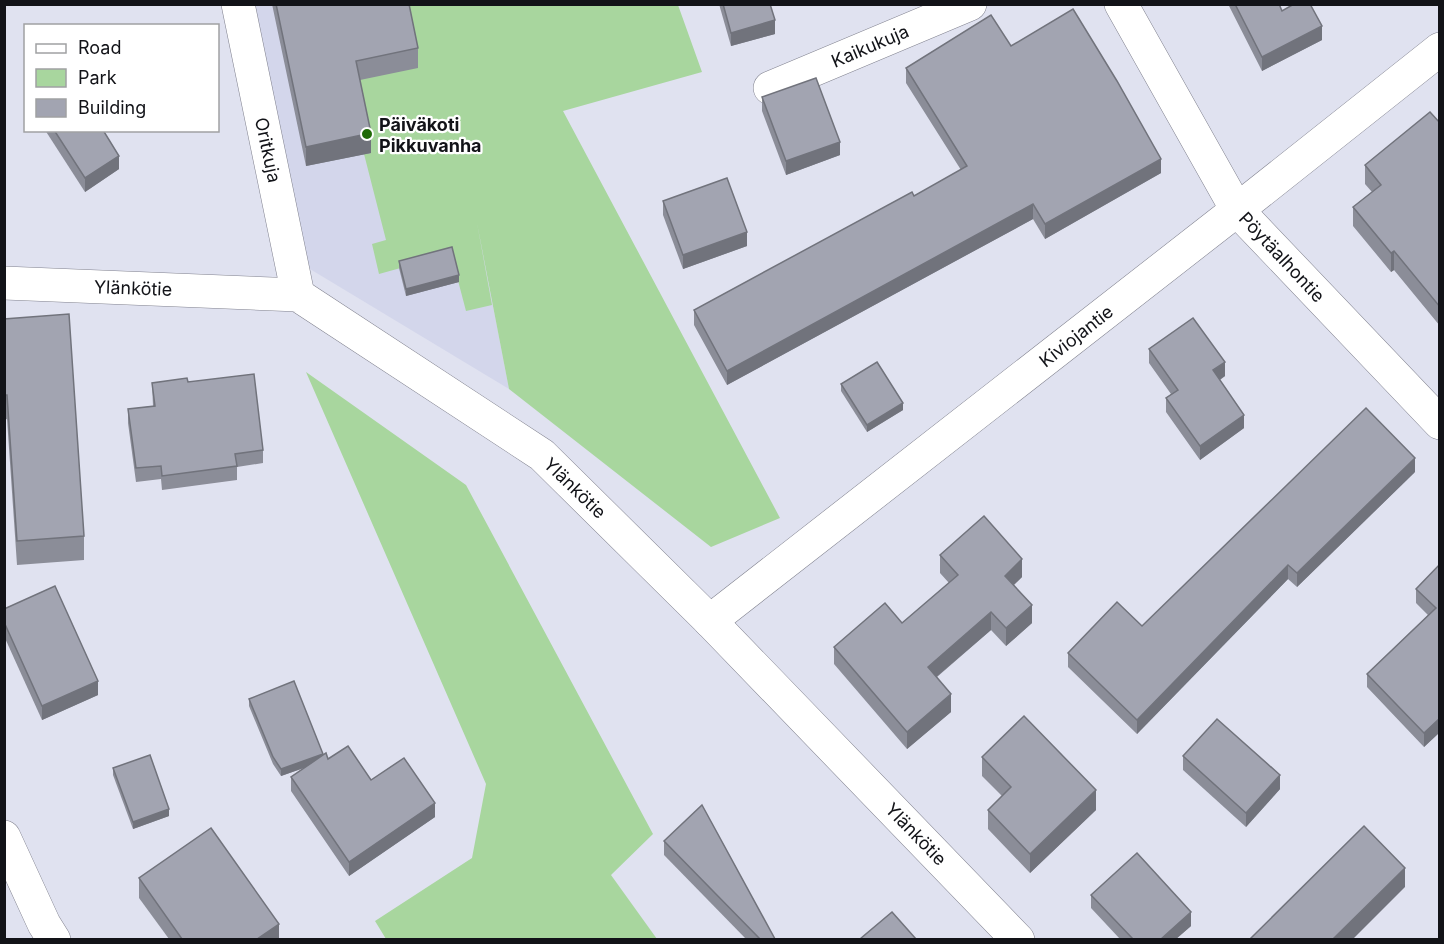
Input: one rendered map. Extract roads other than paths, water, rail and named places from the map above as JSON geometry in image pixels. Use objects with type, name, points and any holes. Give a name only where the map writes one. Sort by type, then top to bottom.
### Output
[{"type":"street","name":"Oritkuja","points":[[238,4],[298,295]]},
{"type":"street","name":"Kaikukuja","points":[[770,88],[970,4]]},
{"type":"street","name":"Pöytäalhontie","points":[[1121,4],[1238,210],[1440,423]]},
{"type":"street","name":"Kiviojantie","points":[[710,621],[1238,210],[1440,49]]},
{"type":"street","name":"Ylänkötie","points":[[4,283],[298,295],[542,455],[710,621],[1018,939]]},
{"type":"street","points":[[4,837],[44,924],[54,939]]},
{"type":"place","name":"Päiväkoti Pikkuvanha","points":[[367,134]]}]
